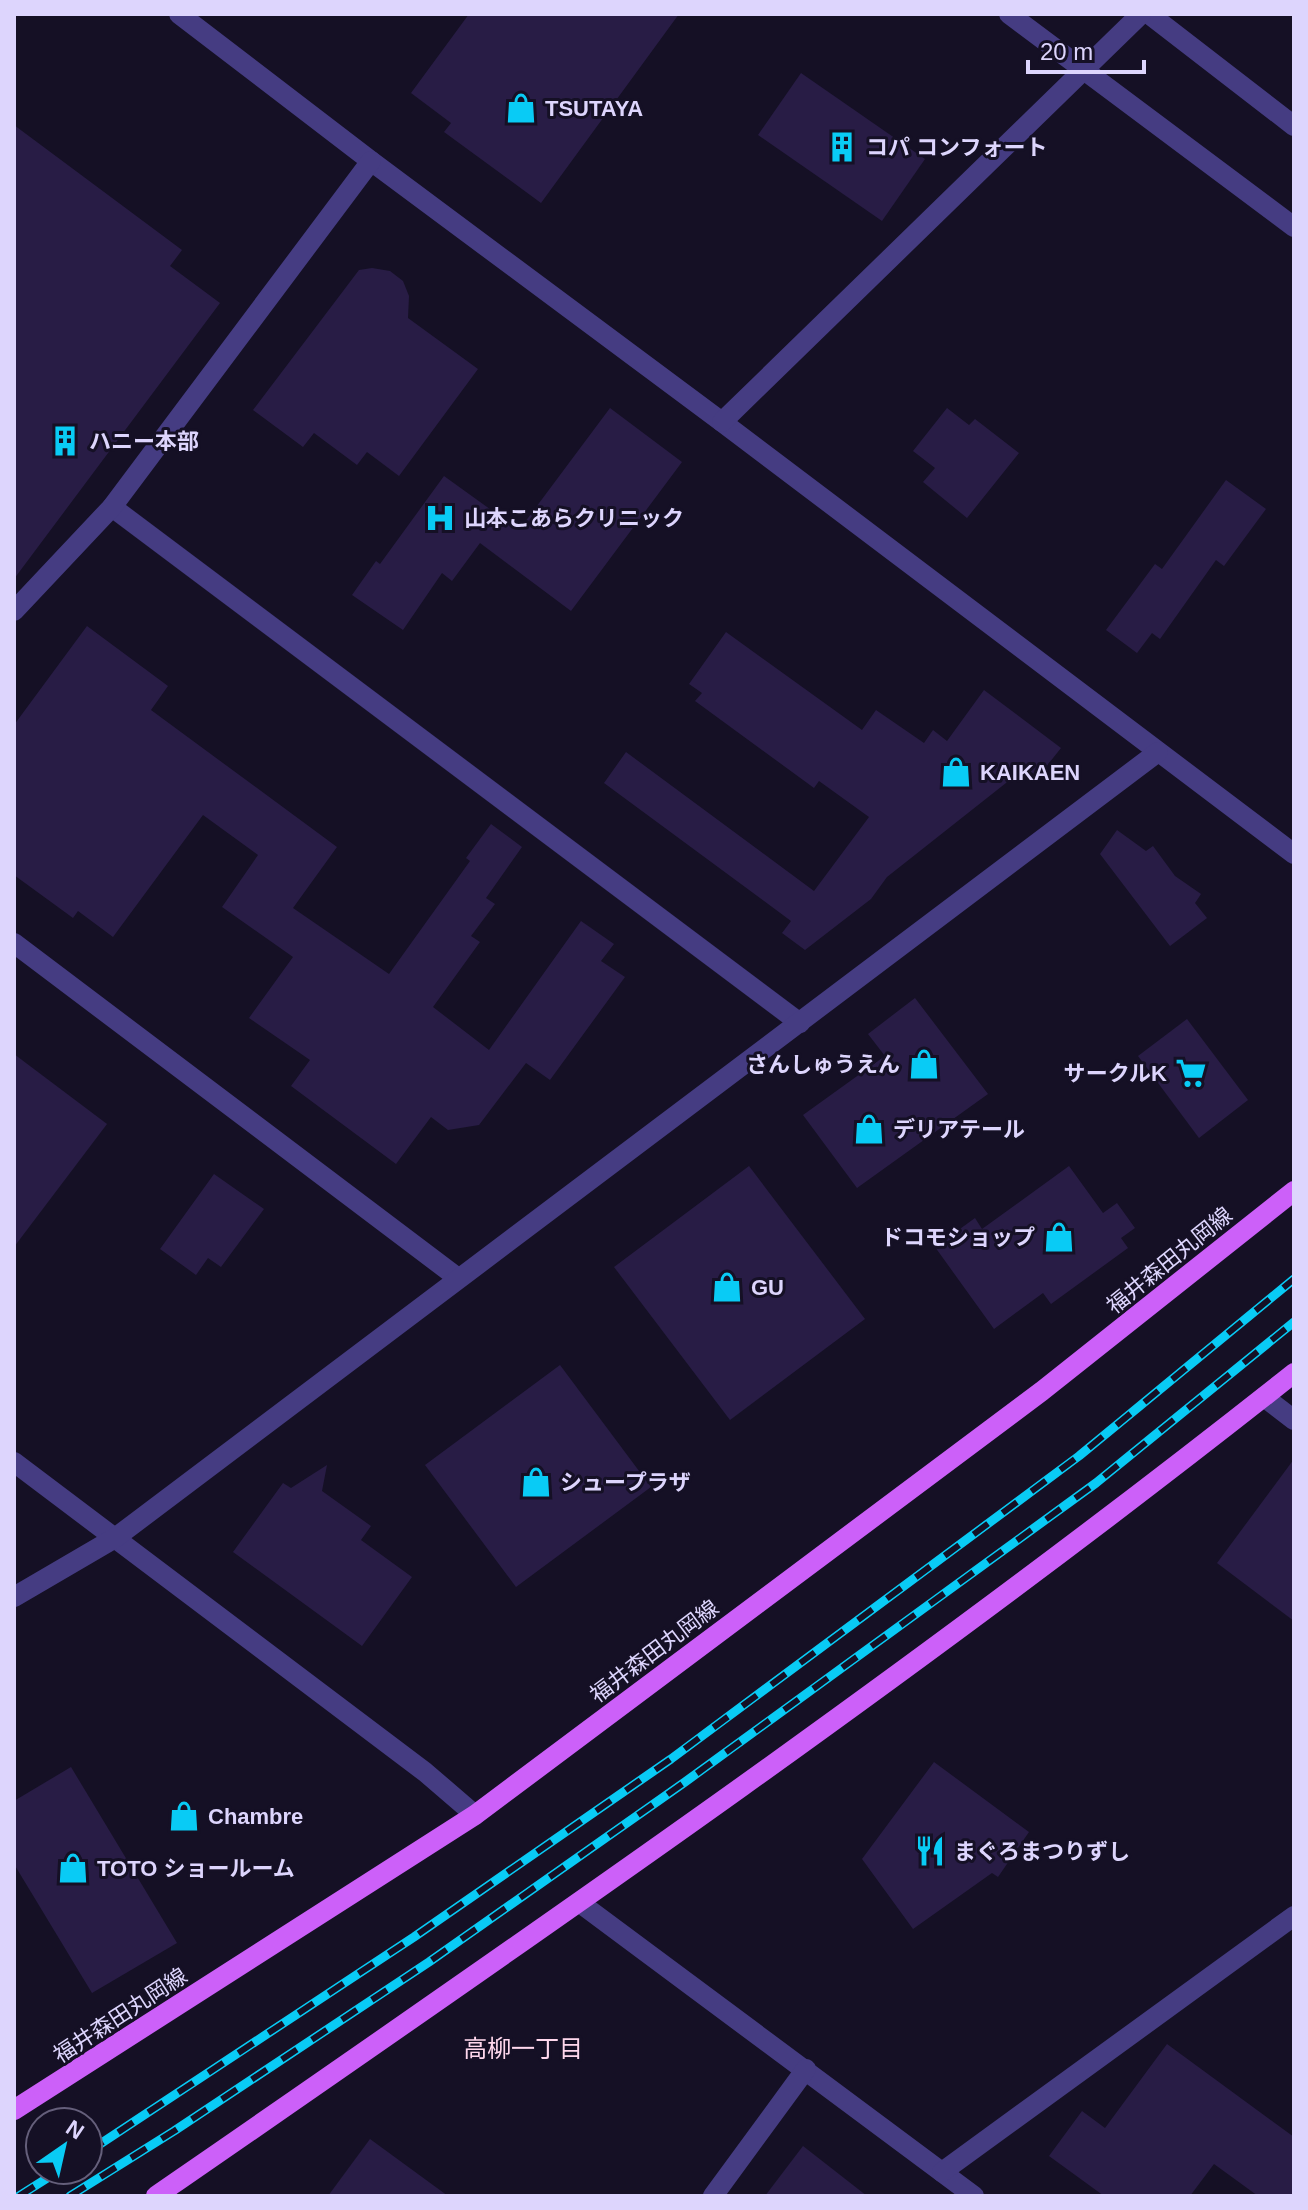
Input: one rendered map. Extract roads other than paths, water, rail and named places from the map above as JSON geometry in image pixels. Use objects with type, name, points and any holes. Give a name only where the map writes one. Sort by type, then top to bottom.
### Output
[{"type":"main road","name":"福井森田丸岡線","points":[[14,2110],[475,1815],[1042,1391],[1294,1191]]},
{"type":"main road","points":[[156,2196],[580,1903],[1073,1544],[1294,1373]]},
{"type":"street","points":[[179,14],[1294,854]]},
{"type":"street","points":[[1009,14],[1294,227]]},
{"type":"street","points":[[722,422],[1141,14]]},
{"type":"street","points":[[1149,14],[1294,126]]},
{"type":"street","points":[[14,611],[112,507],[371,161]]},
{"type":"street","points":[[112,507],[800,1023]]},
{"type":"street","points":[[14,1597],[115,1538],[1158,752]]},
{"type":"street","points":[[14,943],[458,1278]]},
{"type":"street","points":[[1264,1397],[1294,1420]]},
{"type":"street","points":[[14,1462],[425,1772],[475,1815]]},
{"type":"street","points":[[580,1903],[974,2196]]},
{"type":"street","points":[[942,2172],[1294,1916]]},
{"type":"street","points":[[713,2196],[806,2069]]},
{"type":"railway","points":[[104,2141],[414,1937],[671,1759],[1079,1456],[1294,1279]]},
{"type":"railway","points":[[70,2196],[429,1962],[685,1782],[1096,1483],[1294,1322]]},
{"type":"railway","points":[[19,2196],[35,2186]]},
{"type":"place","name":"TSUTAYA","points":[[521,108]]},
{"type":"place","name":"コパ コンフォート","points":[[842,147]]},
{"type":"place","name":"ハニー本部","points":[[65,441]]},
{"type":"place","name":"山本こあらクリニック","points":[[440,518]]},
{"type":"place","name":"KAIKAEN","points":[[956,772]]},
{"type":"place","name":"さんしゅうえん","points":[[924,1064]]},
{"type":"place","name":"サークルK","points":[[1191,1073]]},
{"type":"place","name":"デリアテール","points":[[869,1129]]},
{"type":"place","name":"ドコモショップ","points":[[1059,1237]]},
{"type":"place","name":"GU","points":[[727,1287]]},
{"type":"place","name":"シュープラザ","points":[[536,1482]]},
{"type":"place","name":"Chambre","points":[[184,1816]]},
{"type":"place","name":"まぐろまつりずし","points":[[930,1851]]},
{"type":"place","name":"TOTO ショールーム","points":[[73,1868]]},
{"type":"district","name":"高柳一丁目","points":[[523,2049]]}]
